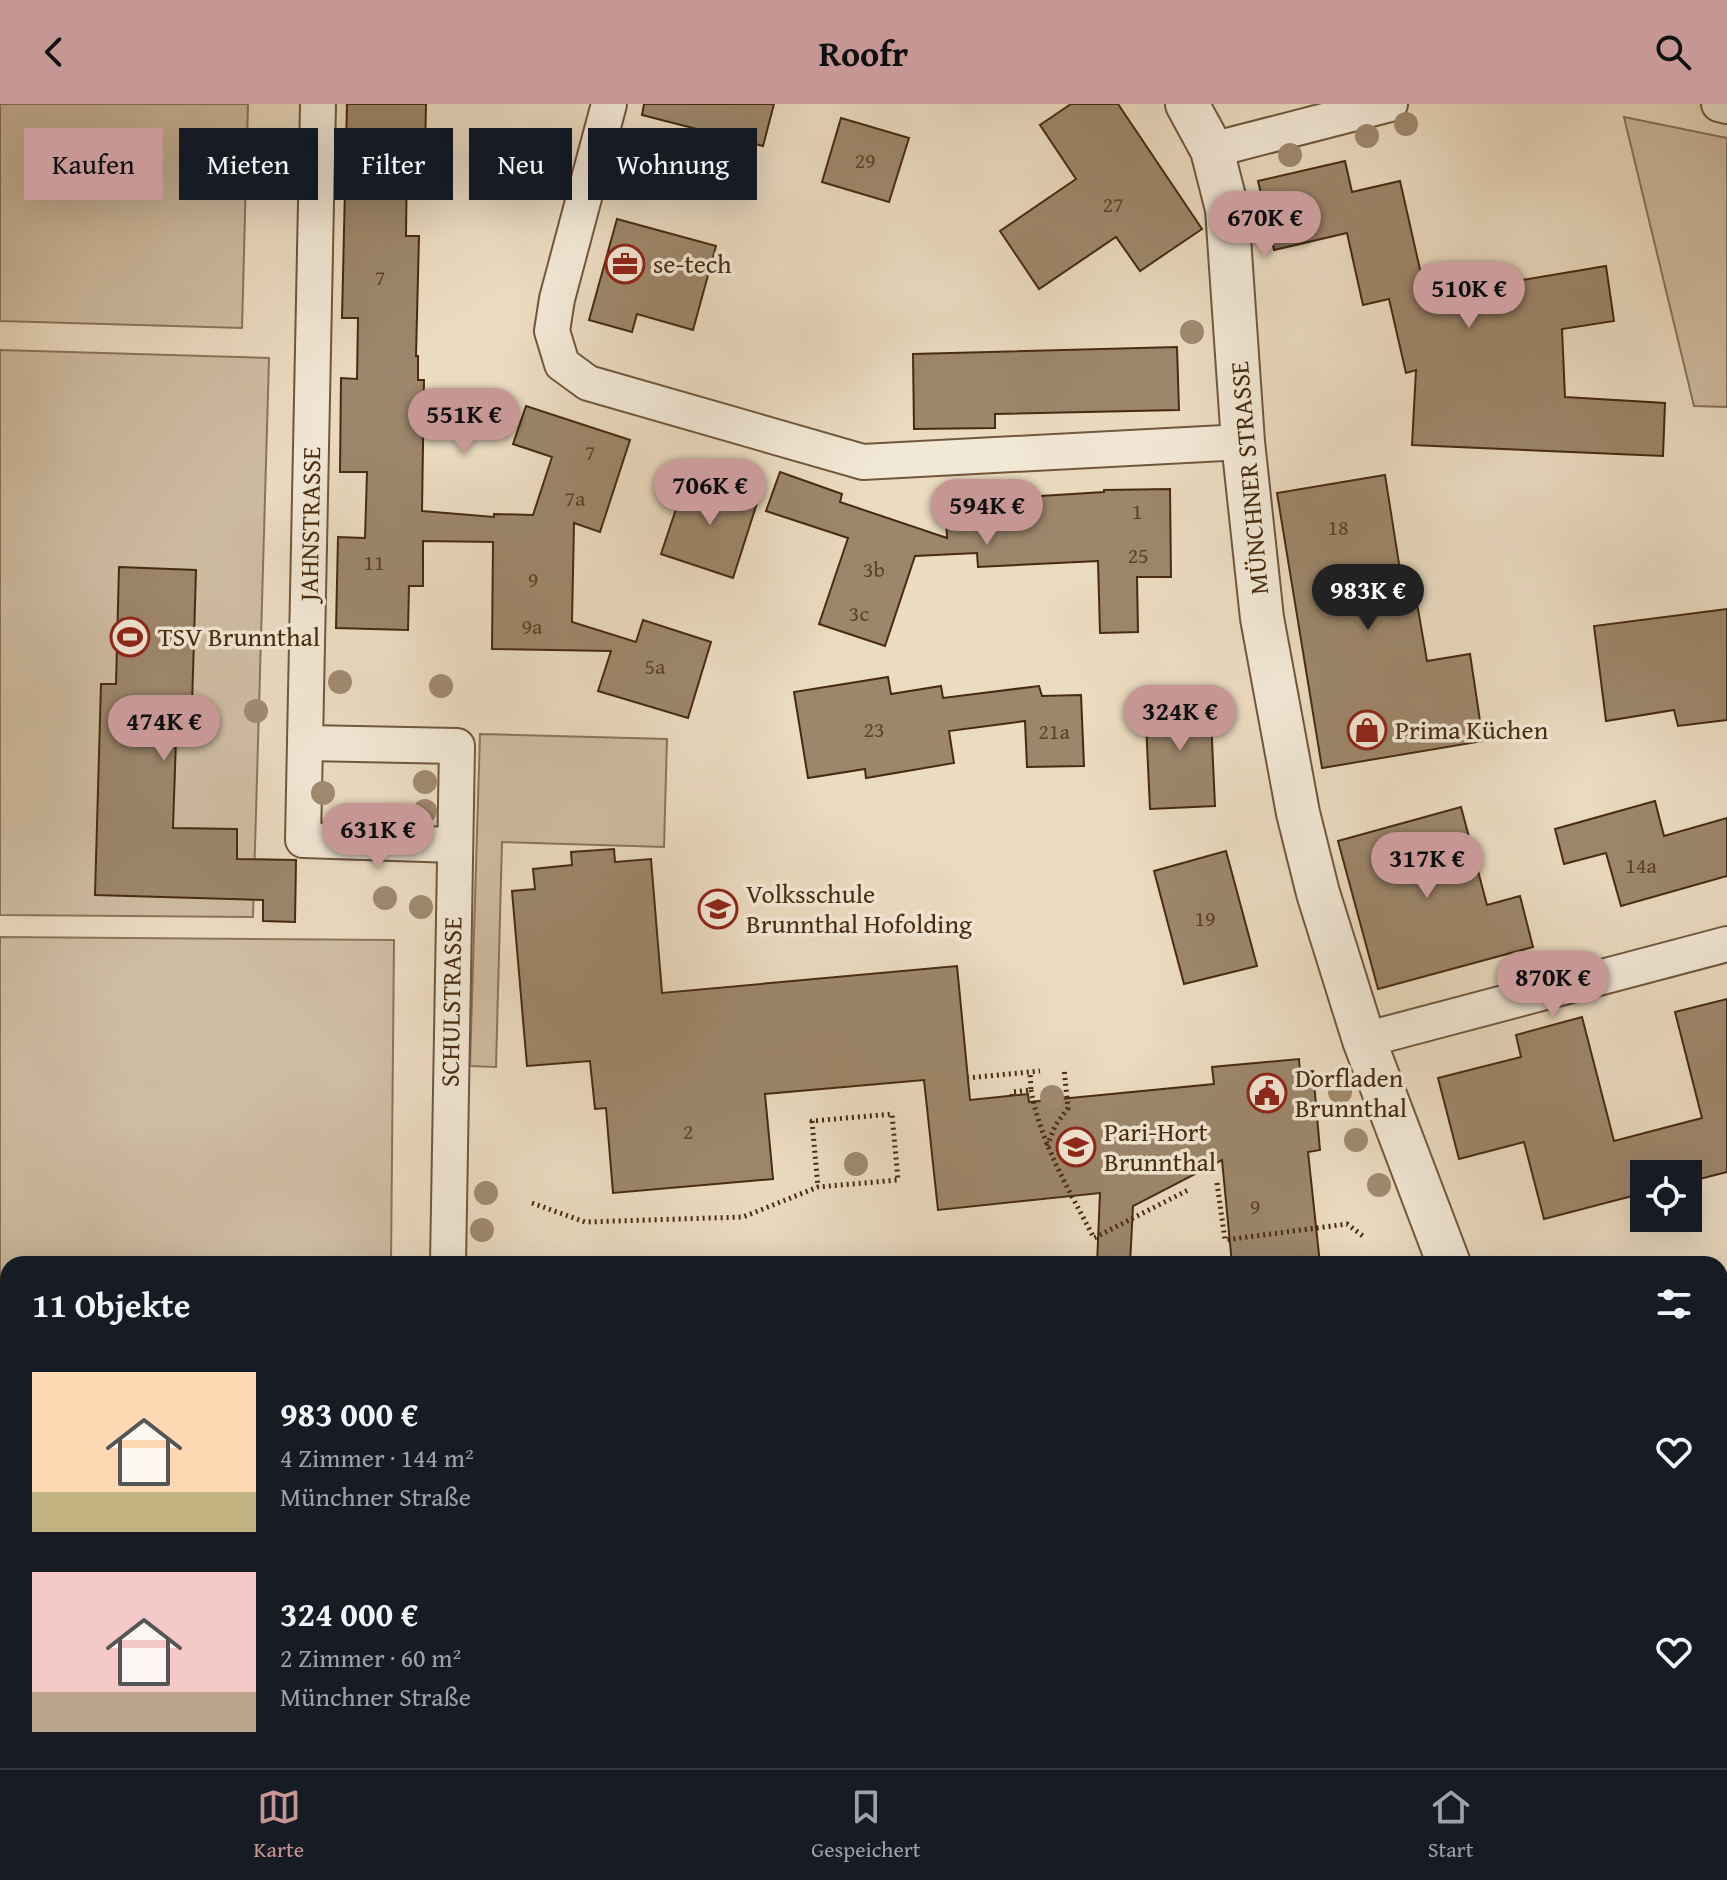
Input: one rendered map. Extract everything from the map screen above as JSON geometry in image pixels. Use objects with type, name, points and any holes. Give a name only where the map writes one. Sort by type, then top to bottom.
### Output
[{"type":"street","name":"JAHNSTRASSE","points":[[318,104],[303,840],[455,845]]},
{"type":"street","points":[[609,104],[557,299],[552,331],[562,364],[588,383],[863,462],[1243,442]]},
{"type":"street","name":"MÜNCHNER STRASSE","points":[[1187,104],[1212,150],[1227,209],[1243,442],[1262,618],[1298,813],[1318,893],[1364,1040],[1446,1256]]},
{"type":"street","points":[[1212,150],[1390,104]]},
{"type":"street","points":[[1719,104],[1727,106]]},
{"type":"street","name":"SCHULSTRASSE","points":[[307,743],[457,746],[448,1256]]},
{"type":"street","points":[[1364,1040],[1727,944]]},
{"type":"path","points":[[1047,1147],[1055,1126],[1068,1108],[1064,1068]]},
{"type":"path","points":[[967,1078],[1040,1071]]},
{"type":"path","points":[[1030,1072],[1036,1120],[1094,1238],[1190,1189]]},
{"type":"path","points":[[1012,1096],[1012,1092],[1031,1090]]},
{"type":"path","points":[[532,1203],[585,1222],[743,1217],[818,1187],[898,1180],[892,1114],[812,1121],[818,1187]]},
{"type":"path","points":[[1217,1183],[1225,1240],[1347,1224],[1363,1236]]},
{"type":"shaded area","points":[[0,104],[248,104],[247,128],[179,128],[179,200],[245,200],[242,328],[0,321]]},
{"type":"shaded area","points":[[1624,117],[1727,138],[1727,407],[1694,406]]},
{"type":"shaded area","name":"TSV Brunnthal","points":[[0,350],[269,358],[253,917],[0,915]]},
{"type":"shaded area","points":[[480,734],[667,739],[664,847],[502,842],[496,1067],[470,1066]]},
{"type":"shaded area","points":[[0,937],[394,940],[391,1256],[0,1256]]},
{"type":"building","points":[[347,104],[426,104],[426,128],[346,128]]},
{"type":"building","points":[[644,104],[774,104],[763,146],[757,144],[757,128],[693,128],[642,115]]},
{"type":"building","points":[[1071,104],[1118,104],[1202,229],[1140,271],[1116,237],[1039,289],[1000,231],[1076,179],[1040,125]]},
{"type":"building","points":[[841,118],[909,138],[889,202],[822,182]]},
{"type":"building","points":[[1345,161],[1352,192],[1400,181],[1426,296],[1520,275],[1522,280],[1606,266],[1614,321],[1562,329],[1565,397],[1665,403],[1663,456],[1412,445],[1416,370],[1406,373],[1389,299],[1363,305],[1347,233],[1274,250],[1258,181]]},
{"type":"building","points":[[345,200],[406,200],[406,236],[419,236],[416,356],[418,380],[424,380],[422,511],[494,517],[494,514],[533,515],[552,457],[513,444],[526,406],[630,440],[600,532],[574,523],[572,622],[636,642],[643,620],[711,642],[688,718],[598,691],[611,651],[492,649],[493,542],[423,541],[423,586],[409,586],[408,630],[336,628],[338,537],[365,538],[367,472],[340,472],[341,378],[357,379],[358,318],[342,318]]},
{"type":"building","points":[[617,219],[716,246],[693,330],[637,314],[632,332],[589,320]]},
{"type":"building","points":[[1177,347],[1179,410],[995,414],[995,428],[914,429],[913,354]]},
{"type":"building","points":[[780,472],[842,494],[840,502],[947,538],[946,516],[974,515],[974,500],[1104,490],[1170,489],[1171,577],[1137,577],[1138,632],[1100,633],[1098,561],[978,567],[977,553],[915,556],[885,646],[819,624],[848,538],[766,511]]},
{"type":"building","points":[[1385,475],[1403,589],[1414,586],[1427,661],[1470,654],[1483,741],[1322,768],[1277,493]]},
{"type":"building","points":[[687,476],[758,500],[733,578],[661,554]]},
{"type":"building","points":[[119,567],[196,570],[191,740],[176,739],[173,828],[237,829],[237,859],[296,860],[295,922],[263,921],[263,900],[95,895],[101,684],[116,684]]},
{"type":"building","points":[[1727,609],[1727,720],[1678,726],[1674,710],[1606,721],[1594,626]]},
{"type":"building","points":[[888,677],[891,694],[941,686],[943,698],[1039,686],[1042,696],[1081,695],[1084,766],[1027,767],[1025,721],[949,731],[954,763],[866,778],[865,769],[808,778],[794,692]]},
{"type":"building","points":[[1210,697],[1215,806],[1150,809],[1145,701]]},
{"type":"building","points":[[1655,801],[1664,836],[1727,818],[1727,876],[1621,906],[1606,853],[1564,864],[1555,829]]},
{"type":"building","points":[[1461,807],[1487,905],[1520,896],[1533,947],[1378,989],[1338,841]]},
{"type":"building","points":[[614,849],[615,862],[651,859],[662,993],[957,966],[970,1100],[1028,1094],[1029,1102],[1214,1084],[1212,1067],[1299,1059],[1300,1072],[1313,1071],[1320,1150],[1308,1152],[1319,1256],[1231,1256],[1222,1160],[1133,1206],[1130,1256],[1097,1256],[1100,1193],[938,1210],[924,1080],[765,1094],[773,1179],[613,1193],[606,1108],[595,1109],[590,1061],[527,1066],[512,891],[535,889],[533,869],[572,865],[571,852]]},
{"type":"building","points":[[1226,851],[1257,966],[1184,984],[1154,871]]},
{"type":"building","points":[[1727,999],[1727,1172],[1702,1178],[1702,1160],[1630,1160],[1630,1197],[1544,1219],[1524,1142],[1459,1159],[1438,1078],[1521,1057],[1516,1035],[1582,1017],[1614,1141],[1702,1118],[1675,1012]]},
{"type":"place","name":"se-tech","points":[[625,264]]},
{"type":"place","name":"TSV Brunnthal","points":[[130,637]]},
{"type":"place","name":"Prima Küchen","points":[[1367,730]]},
{"type":"place","name":"Volksschule Brunnthal Hofolding","points":[[718,909]]},
{"type":"place","name":"Dorfladen Brunnthal","points":[[1267,1093]]},
{"type":"place","name":"Pari-Hort Brunnthal","points":[[1076,1147]]}]
